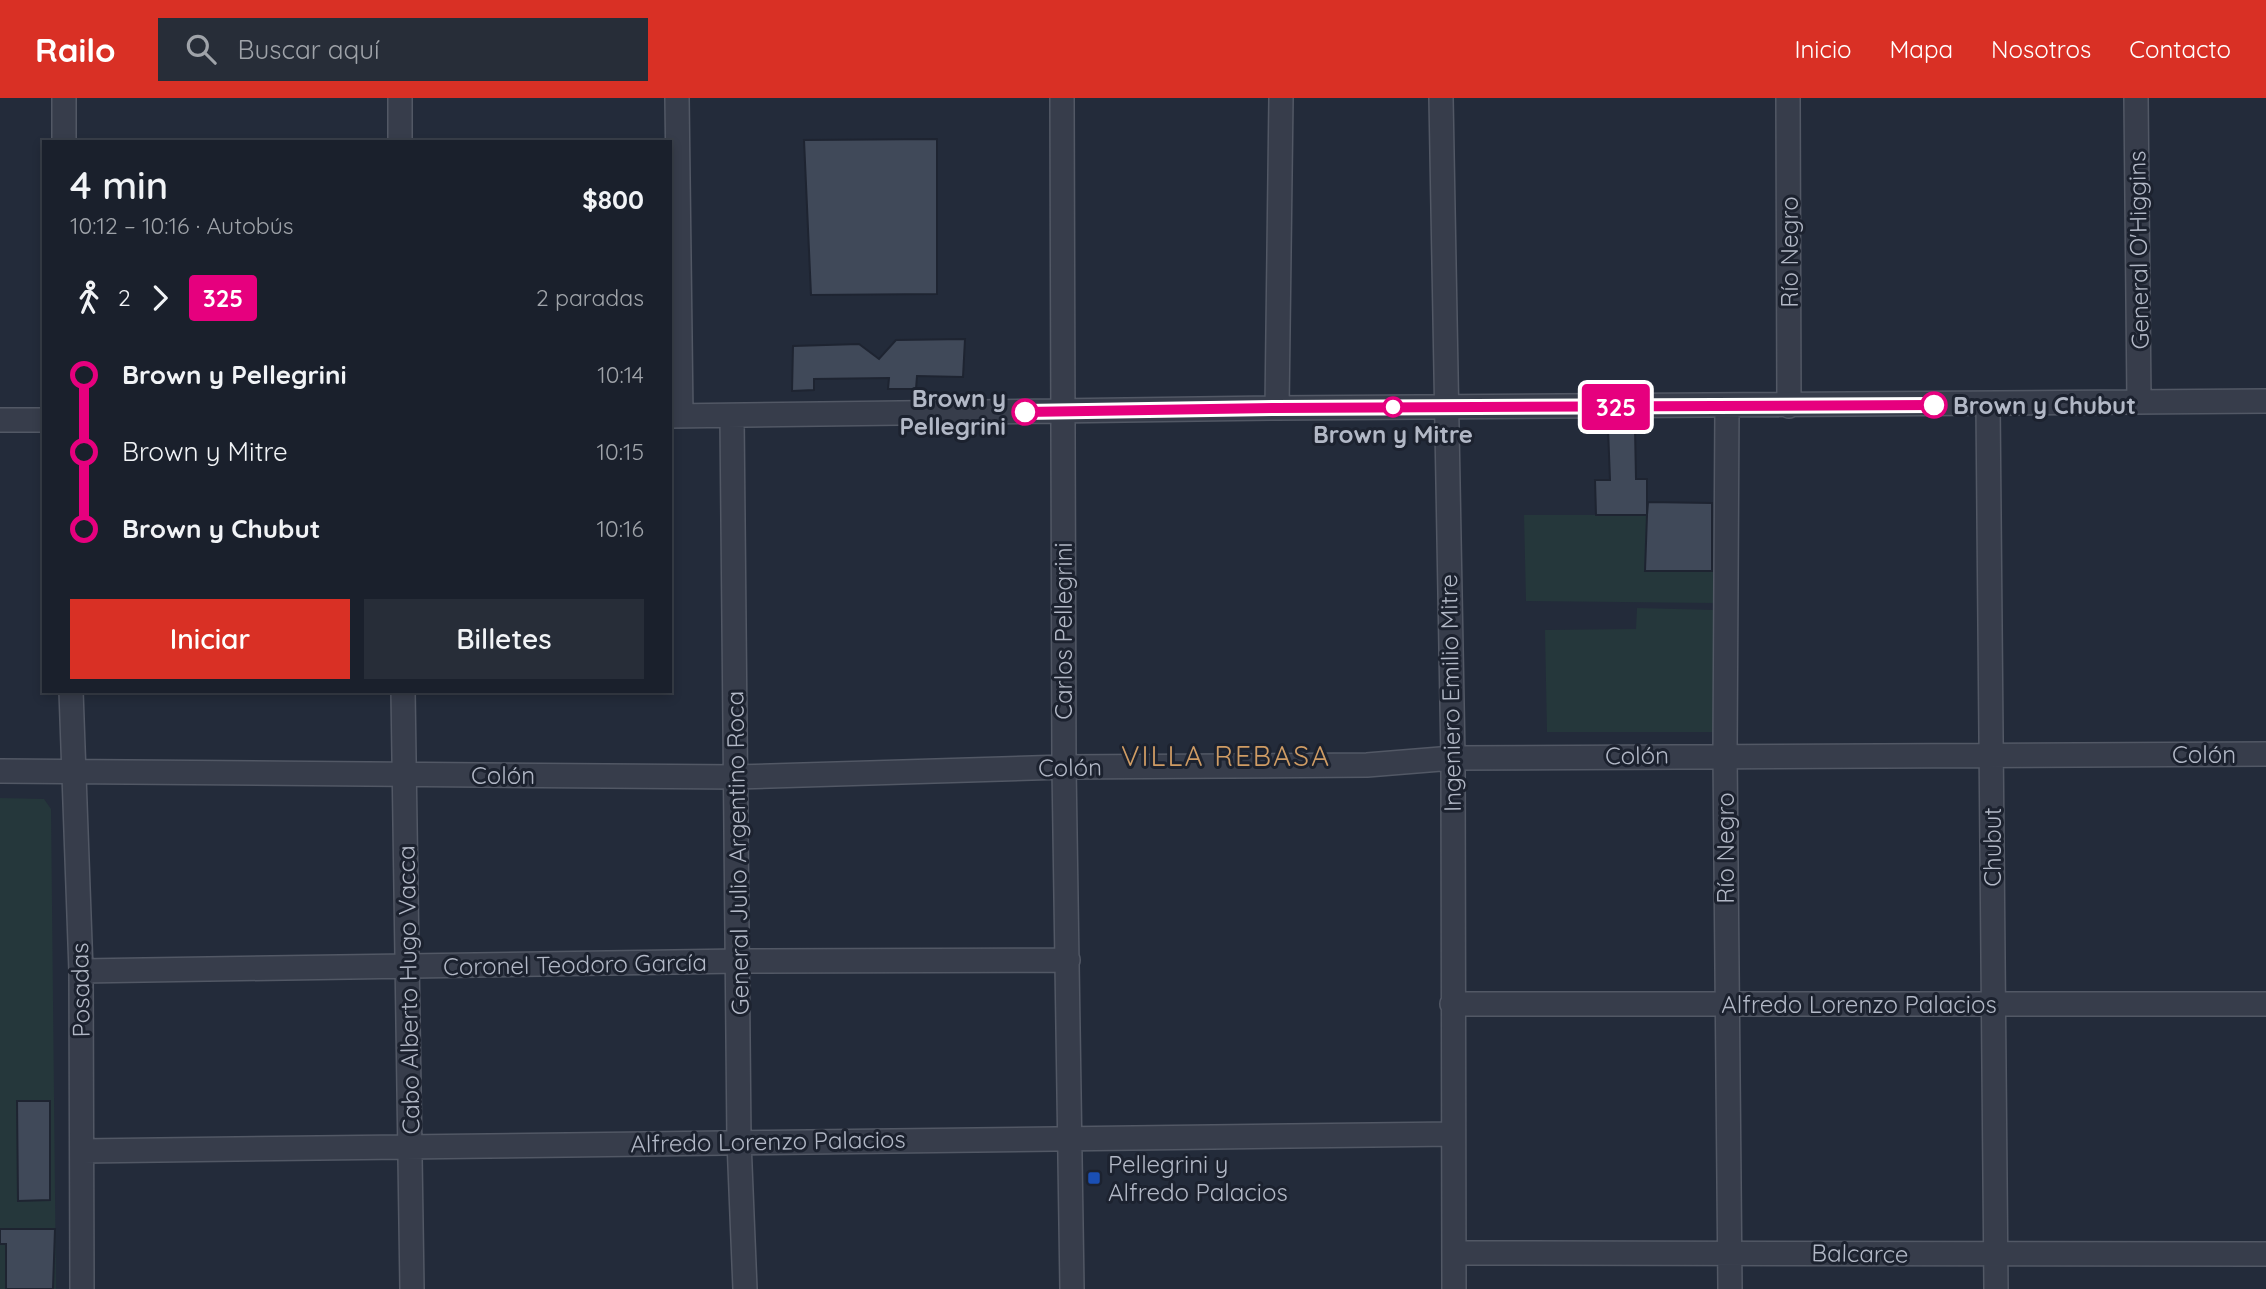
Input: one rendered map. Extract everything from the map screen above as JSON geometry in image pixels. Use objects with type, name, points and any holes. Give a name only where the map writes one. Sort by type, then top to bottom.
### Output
[{"type":"street","points":[[64,98],[64,140]]},
{"type":"street","points":[[400,98],[400,140]]},
{"type":"street","points":[[677,98],[675,416],[1277,408],[1727,407],[2266,401]]},
{"type":"street","name":"Carlos Pellegrini","points":[[1062,98],[1064,767],[1072,1289]]},
{"type":"street","points":[[1277,408],[1281,98]]},
{"type":"street","name":"Ingeniero Emilio Mitre","points":[[1441,98],[1444,407],[1453,758],[1454,1289]]},
{"type":"street","name":"Río Negro","points":[[1788,98],[1790,406]]},
{"type":"street","name":"General O'Higgins","points":[[2136,98],[2139,401]]},
{"type":"street","name":"Chubut","points":[[1988,404],[1996,1289]]},
{"type":"street","name":"Río Negro","points":[[1727,407],[1725,754],[1730,1289]]},
{"type":"street","name":"General Julio Argentino Roca","points":[[732,417],[740,961],[739,1141],[745,1289]]},
{"type":"street","points":[[0,420],[42,419]]},
{"type":"street","name":"Posadas","points":[[71,693],[81,971],[82,1289]]},
{"type":"street","name":"Cabo Alberto Hugo Vacca","points":[[403,693],[412,1149],[412,1289]]},
{"type":"street","name":"Colón","points":[[0,771],[736,777],[1064,767],[1367,765],[1453,758],[1725,754],[2266,754]]},
{"type":"street","name":"Coronel Teodoro García","points":[[81,971],[740,961],[1068,960]]},
{"type":"street","name":"Alfredo Lorenzo Palacios","points":[[1452,1004],[2266,1004]]},
{"type":"street","name":"Alfredo Lorenzo Palacios","points":[[82,1151],[412,1149],[1071,1136],[1453,1135]]},
{"type":"street","name":"Balcarce","points":[[1454,1253],[2266,1254]]},
{"type":"shaded area","points":[[1524,515],[1647,515],[1645,570],[1715,571],[1715,603],[1526,601]]},
{"type":"shaded area","points":[[1637,608],[1715,610],[1715,732],[1547,732],[1545,630],[1636,629]]},
{"type":"shaded area","points":[[0,798],[44,799],[51,809],[56,1289],[0,1289]]},
{"type":"building","points":[[937,139],[937,294],[811,295],[804,140]]},
{"type":"building","points":[[965,339],[963,377],[917,376],[916,389],[888,389],[889,378],[814,379],[814,390],[792,391],[793,346],[859,344],[879,359],[896,340]]},
{"type":"building","points":[[1608,428],[1635,428],[1636,479],[1647,479],[1647,515],[1596,515],[1595,480],[1610,480]]},
{"type":"building","points":[[1648,502],[1712,503],[1712,571],[1645,571]]},
{"type":"building","points":[[17,1101],[50,1101],[50,1200],[18,1201]]},
{"type":"building","points":[[0,1229],[55,1229],[53,1289],[6,1289],[6,1244],[0,1244]]},
{"type":"bus line","name":"325","points":[[1025,412],[1934,405]]},
{"type":"place","name":"Brown y Chubut","points":[[1934,405]]},
{"type":"place","name":"Brown y Mitre","points":[[1393,407]]},
{"type":"place","name":"Brown y Pellegrini","points":[[1025,412]]},
{"type":"place","name":"Pellegrini y Alfredo Palacios","points":[[1094,1178]]},
{"type":"district","name":"VILLA REBASA","points":[[1226,755]]}]
